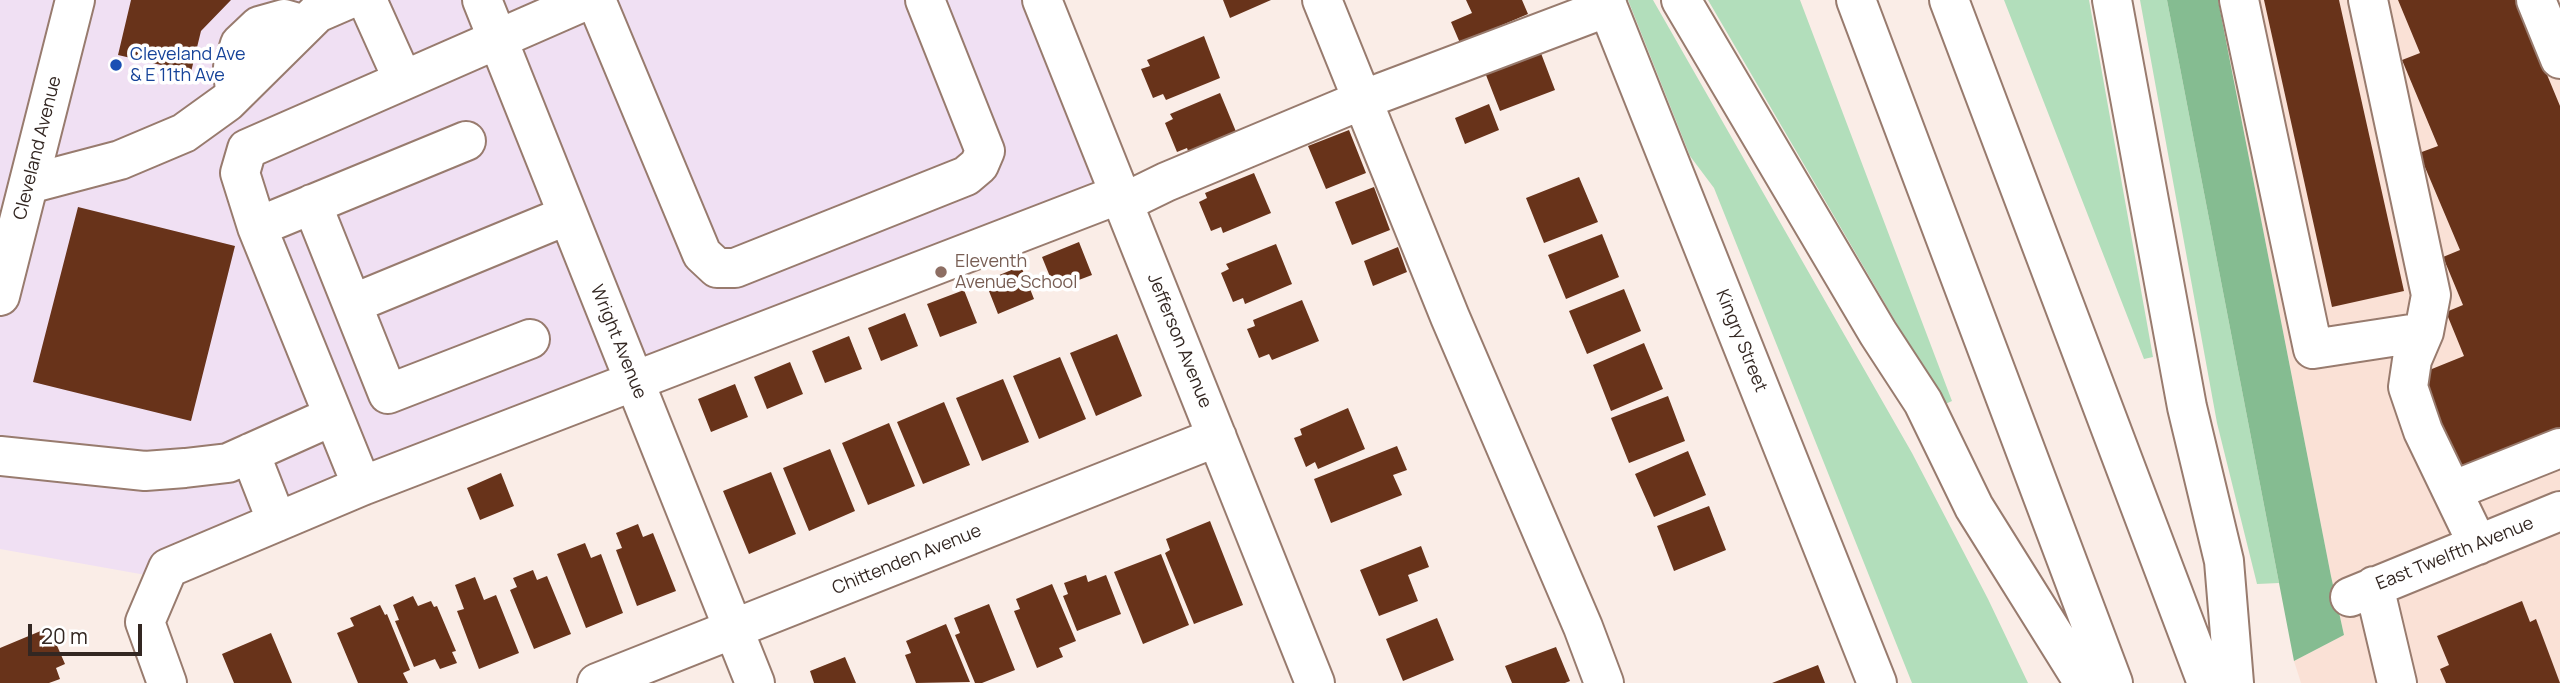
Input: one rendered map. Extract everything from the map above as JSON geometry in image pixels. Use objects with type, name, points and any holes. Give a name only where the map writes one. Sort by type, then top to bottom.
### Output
[{"type":"main road","name":"Cleveland Avenue","points":[[0,296],[75,0]]},
{"type":"main road","points":[[29,184],[120,160],[184,133],[235,93],[317,13],[346,0]]},
{"type":"main road","points":[[367,0],[402,80]]},
{"type":"main road","name":"Wright Avenue","points":[[482,0],[755,683]]},
{"type":"main road","points":[[362,486],[257,227],[240,173],[247,149],[587,0]]},
{"type":"main road","points":[[596,0],[702,254],[718,268],[735,268],[966,176],[979,165],[985,151],[925,0]]},
{"type":"main road","name":"Jefferson Avenue","points":[[1042,0],[1217,437],[1306,680]]},
{"type":"main road","points":[[1322,0],[1450,317],[1604,683]]},
{"type":"main road","points":[[1681,0],[1878,334],[1923,402],[1973,507],[2084,683]]},
{"type":"main road","points":[[1856,0],[2113,683]]},
{"type":"main road","points":[[1950,0],[2207,683]]},
{"type":"main road","points":[[2112,0],[2187,407],[2224,561],[2234,683]]},
{"type":"main road","points":[[2239,0],[2313,349],[2424,332]]},
{"type":"main road","points":[[2368,0],[2431,295],[2424,332],[2412,360],[2408,387],[2423,431],[2477,545]]},
{"type":"main road","points":[[2536,0],[2560,59]]},
{"type":"main road","points":[[167,683],[145,622],[168,568],[362,486],[1166,182],[1362,100],[1606,4]]},
{"type":"main road","name":"Kingry Street","points":[[1606,4],[1877,683]]},
{"type":"main road","points":[[257,227],[467,141]]},
{"type":"main road","points":[[312,204],[388,394],[530,339]]},
{"type":"main road","points":[[352,304],[568,215]]},
{"type":"main road","points":[[0,456],[145,471],[229,463],[334,416]]},
{"type":"main road","name":"Chittenden Avenue","points":[[597,683],[1217,437]]},
{"type":"main road","points":[[2452,491],[2560,447]]},
{"type":"main road","points":[[250,453],[277,522]]},
{"type":"main road","name":"East Twelfth Avenue","points":[[2398,683],[2362,592],[2477,545],[2558,517]]},
{"type":"shaded area","points":[[0,0],[1035,0],[1112,197],[157,577],[0,549]]},
{"type":"shaded area","points":[[2218,0],[2560,0],[2560,683],[2301,683],[2294,661],[2344,635]]},
{"type":"green space","points":[[1628,0],[1653,0],[1912,453],[1988,599],[2028,683],[1912,683],[1714,188],[1690,156]]},
{"type":"green space","points":[[1708,0],[1800,0],[1952,401],[1941,406],[1897,324]]},
{"type":"green space","points":[[2004,0],[2089,0],[2153,357],[2144,359]]},
{"type":"green space","points":[[2140,0],[2167,0],[2279,583],[2257,584],[2217,423]]},
{"type":"green space","points":[[2167,0],[2218,0],[2344,635],[2294,661]]},
{"type":"building","points":[[131,0],[231,0],[201,31],[191,72],[118,55]]},
{"type":"building","points":[[1223,0],[1271,0],[1230,18]]},
{"type":"building","points":[[1466,0],[1522,0],[1528,14],[1460,43],[1451,22],[1472,13]]},
{"type":"building","points":[[2264,0],[2339,0],[2404,291],[2332,307]]},
{"type":"building","points":[[2398,0],[2516,0],[2560,106],[2560,443],[2456,486],[2412,377],[2464,356],[2446,312],[2463,305],[2443,257],[2460,250],[2419,153],[2438,146],[2402,60],[2420,53]]},
{"type":"building","points":[[1204,36],[1220,78],[1166,100],[1163,94],[1153,98],[1141,69],[1150,66],[1147,60]]},
{"type":"building","points":[[1539,48],[1555,90],[1500,111],[1484,70]]},
{"type":"building","points":[[1220,93],[1237,134],[1189,154],[1187,148],[1177,152],[1165,123],[1173,119],[1170,114]]},
{"type":"building","points":[[1489,104],[1499,130],[1465,144],[1455,118]]},
{"type":"building","points":[[1349,130],[1366,173],[1326,189],[1308,146]]},
{"type":"building","points":[[1254,173],[1271,213],[1223,233],[1221,227],[1211,231],[1199,202],[1207,198],[1205,193]]},
{"type":"building","points":[[1579,177],[1598,222],[1544,243],[1526,198]]},
{"type":"building","points":[[1374,187],[1390,230],[1352,245],[1335,202]]},
{"type":"building","points":[[78,207],[235,246],[191,421],[33,382]]},
{"type":"building","points":[[1602,234],[1619,277],[1566,299],[1548,255]]},
{"type":"building","points":[[1079,242],[1092,275],[1055,289],[1042,257]]},
{"type":"building","points":[[1276,244],[1292,284],[1245,304],[1243,298],[1233,302],[1221,273],[1229,269],[1226,264]]},
{"type":"building","points":[[1398,247],[1407,272],[1373,286],[1364,261]]},
{"type":"building","points":[[1021,266],[1034,299],[998,314],[985,281]]},
{"type":"building","points":[[1624,289],[1641,331],[1587,354],[1569,311]]},
{"type":"building","points":[[964,290],[977,323],[940,337],[927,304]]},
{"type":"building","points":[[1302,300],[1319,341],[1272,360],[1269,354],[1259,358],[1247,329],[1255,326],[1253,320]]},
{"type":"building","points":[[905,313],[918,346],[881,361],[868,328]]},
{"type":"building","points":[[1117,334],[1142,396],[1096,416],[1070,353]]},
{"type":"building","points":[[849,336],[862,369],[825,383],[812,351]]},
{"type":"building","points":[[1644,343],[1663,389],[1611,411],[1593,365]]},
{"type":"building","points":[[1060,357],[1086,419],[1039,439],[1013,376]]},
{"type":"building","points":[[790,362],[803,394],[767,409],[754,377]]},
{"type":"building","points":[[1003,379],[1029,442],[982,461],[956,398]]},
{"type":"building","points":[[735,384],[748,417],[711,432],[698,399]]},
{"type":"building","points":[[1668,396],[1685,441],[1629,463],[1611,418]]},
{"type":"building","points":[[944,402],[970,465],[923,484],[897,422]]},
{"type":"building","points":[[1348,408],[1365,449],[1318,469],[1315,462],[1306,467],[1294,438],[1302,435],[1300,429]]},
{"type":"building","points":[[889,423],[915,486],[868,505],[842,443]]},
{"type":"building","points":[[1397,446],[1407,470],[1393,475],[1402,495],[1331,523],[1314,479]]},
{"type":"building","points":[[830,449],[855,511],[809,531],[783,468]]},
{"type":"building","points":[[1688,451],[1706,495],[1654,517],[1635,474]]},
{"type":"building","points":[[771,472],[796,534],[749,554],[723,491]]},
{"type":"building","points":[[501,473],[514,506],[480,520],[467,488]]},
{"type":"building","points":[[1709,506],[1726,550],[1674,571],[1657,526]]},
{"type":"building","points":[[1210,521],[1243,605],[1194,624],[1165,553],[1170,550],[1166,539]]},
{"type":"building","points":[[638,524],[643,537],[653,533],[676,591],[637,606],[616,550],[622,548],[616,533]]},
{"type":"building","points":[[585,543],[591,558],[601,554],[623,613],[586,628],[557,554]]},
{"type":"building","points":[[1421,546],[1429,567],[1408,575],[1418,601],[1379,616],[1360,570]]},
{"type":"building","points":[[1161,554],[1189,625],[1143,644],[1114,572]]},
{"type":"building","points":[[533,570],[537,580],[547,576],[571,634],[534,649],[510,590],[517,587],[513,578]]},
{"type":"building","points":[[1086,575],[1088,582],[1106,575],[1121,614],[1077,631],[1063,596],[1068,594],[1064,583]]},
{"type":"building","points":[[475,577],[484,600],[496,595],[519,653],[479,669],[457,611],[464,609],[455,585]]},
{"type":"building","points":[[1052,584],[1076,641],[1059,648],[1063,657],[1037,668],[1014,611],[1020,609],[1016,599]]},
{"type":"building","points":[[413,596],[418,606],[431,601],[434,607],[437,606],[456,651],[452,652],[457,663],[440,669],[435,659],[414,667],[395,621],[399,620],[393,605]]},
{"type":"building","points":[[2522,601],[2530,622],[2536,619],[2560,683],[2446,683],[2440,669],[2449,665],[2437,636]]},
{"type":"building","points":[[989,604],[1015,670],[982,683],[975,683],[955,635],[960,633],[954,618]]},
{"type":"building","points":[[380,605],[385,615],[387,614],[410,670],[403,673],[408,683],[358,683],[337,633],[354,626],[350,618]]},
{"type":"building","points":[[1437,618],[1454,660],[1403,681],[1386,639]]},
{"type":"building","points":[[946,624],[970,682],[916,683],[905,655],[911,653],[906,641]]},
{"type":"building","points":[[43,630],[49,644],[55,641],[65,664],[56,668],[60,679],[49,683],[0,683],[0,648]]},
{"type":"building","points":[[271,633],[292,683],[234,683],[222,654]]},
{"type":"building","points":[[1556,647],[1570,681],[1512,683],[1505,666]]},
{"type":"building","points":[[845,657],[856,683],[814,683],[810,671]]},
{"type":"building","points":[[1818,665],[1825,683],[1772,683]]},
{"type":"place","name":"Cleveland Ave & E 11th Ave","points":[[116,65]]},
{"type":"place","name":"Eleventh Avenue School","points":[[941,272]]}]
